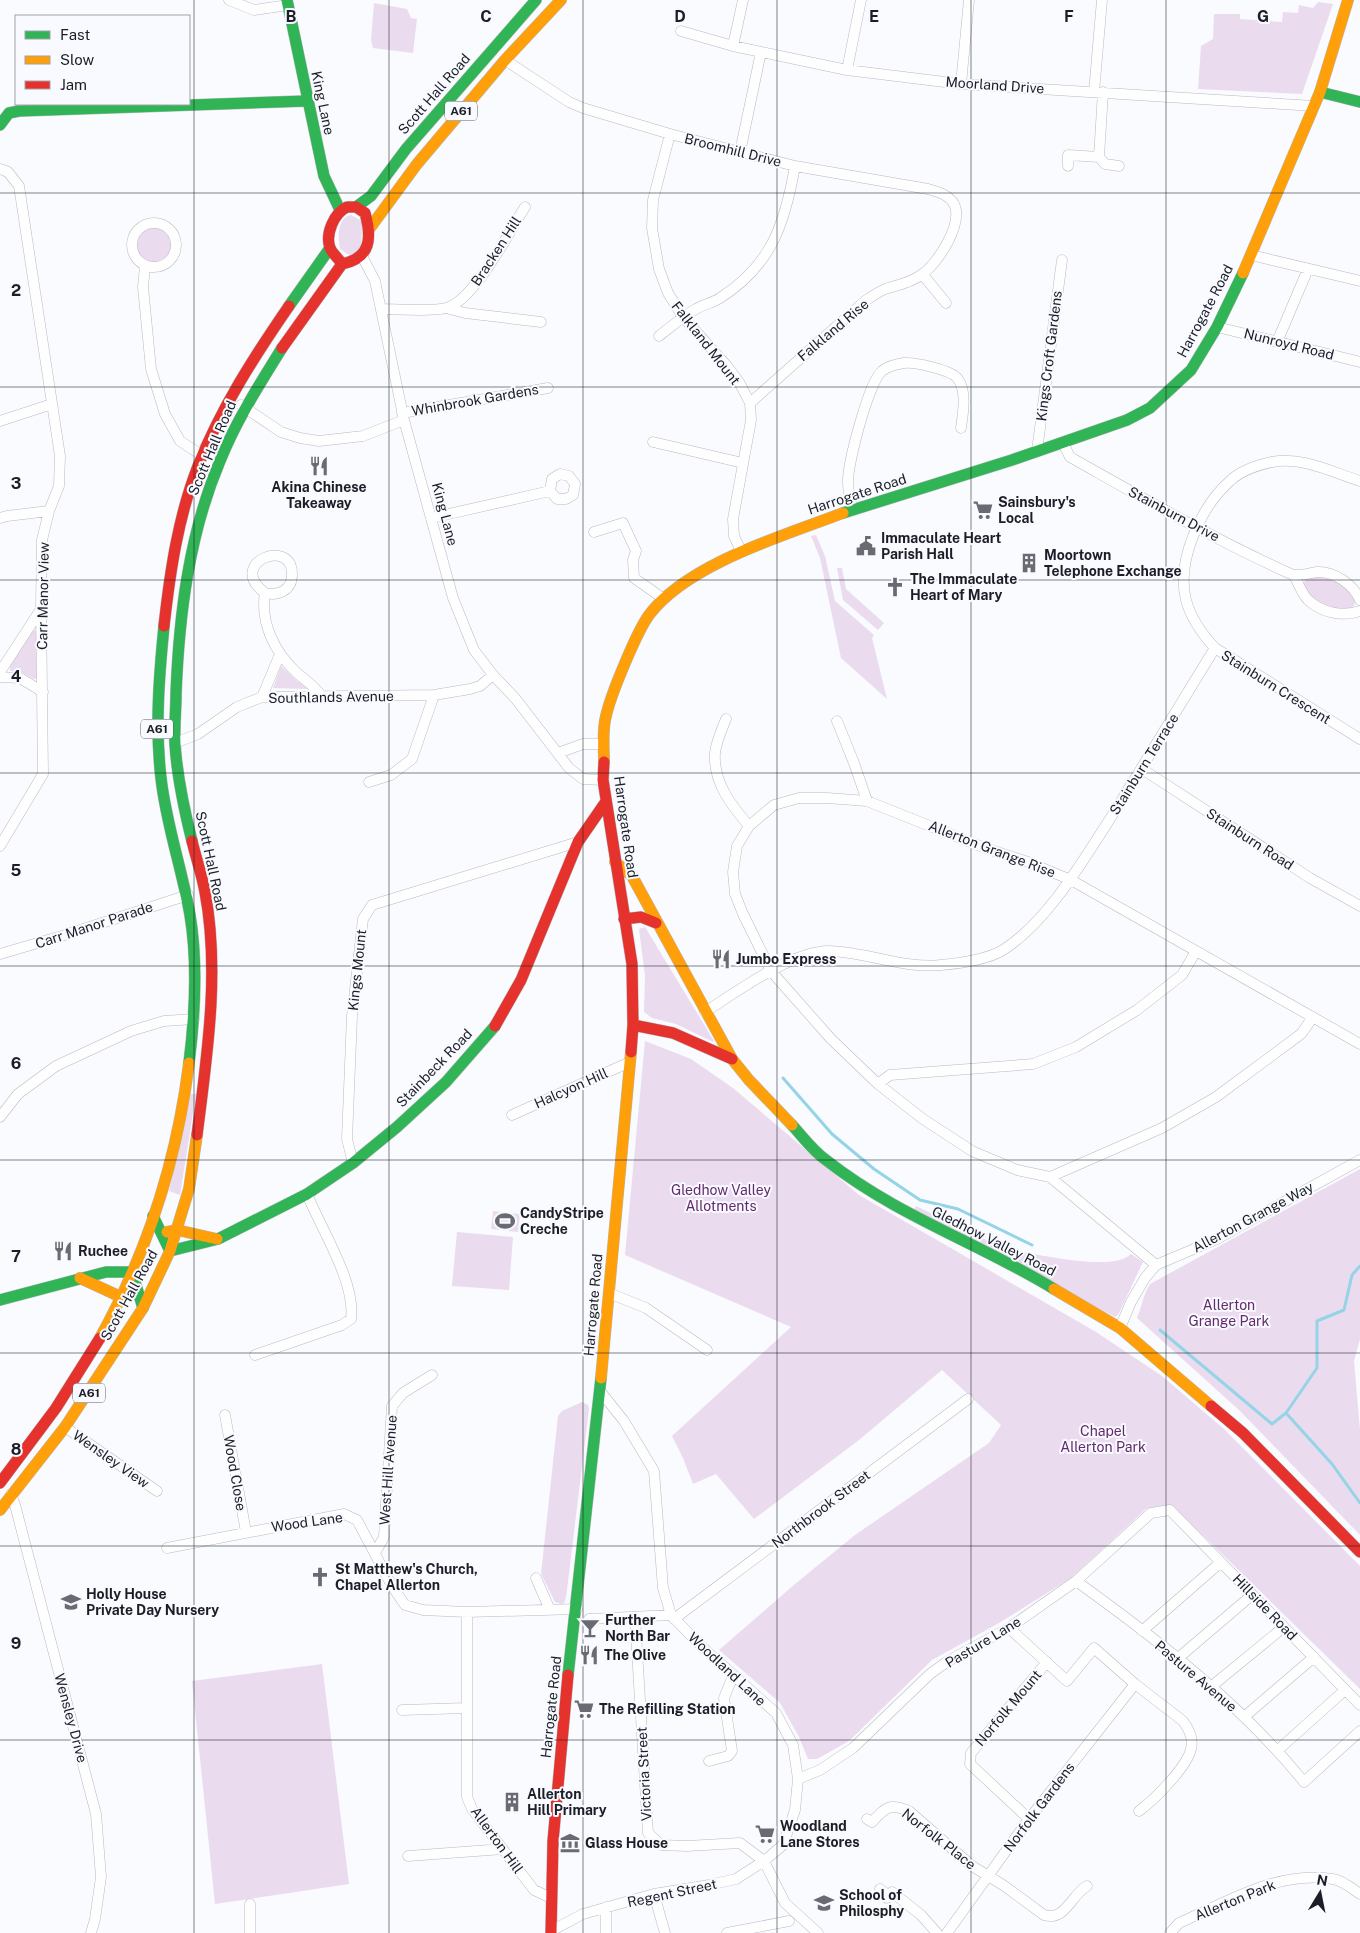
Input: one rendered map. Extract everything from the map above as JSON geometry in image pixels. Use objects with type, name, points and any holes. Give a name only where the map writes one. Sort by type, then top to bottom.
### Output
[{"type":"main road","name":"Scott Hall Road","points":[[356,207],[371,196],[406,150],[536,0]]},
{"type":"main road","name":"A61","points":[[362,256],[367,245],[370,228],[417,164],[504,60],[561,0]]},
{"type":"main road","name":"Harrogate Road","points":[[551,1932],[554,1841],[562,1731],[600,1391],[633,1026],[632,964],[602,780],[605,718],[632,646],[649,615],[664,599],[692,578],[741,551],[853,509],[1063,443],[1127,420],[1150,408],[1191,370],[1217,327],[1251,255],[1320,92],[1348,0]]},
{"type":"main road","name":"King Lane","points":[[288,3],[307,102],[324,176],[340,210]]},
{"type":"main road","points":[[1320,92],[1360,102]]},
{"type":"main road","points":[[0,125],[4,113],[19,111],[307,102]]},
{"type":"main road","name":"A61","points":[[330,248],[330,231],[334,219],[340,210],[347,207],[356,207]]},
{"type":"main road","points":[[356,207],[365,213],[370,228]]},
{"type":"main road","name":"Scott Hall Road","points":[[0,1484],[50,1418],[105,1330],[145,1242],[180,1120],[194,1019],[194,972],[188,895],[166,811],[157,734],[166,602],[174,553],[187,501],[203,456],[229,399],[257,352],[330,248]]},
{"type":"main road","points":[[330,248],[342,264],[350,263],[362,256]]},
{"type":"main road","name":"Scott Hall Road","points":[[8,1504],[65,1427],[143,1308],[170,1251],[189,1189],[208,1051],[211,972],[209,928],[204,893],[183,804],[175,743],[177,671],[182,608],[190,556],[202,509],[236,424],[290,334],[342,264]]},
{"type":"main road","name":"Stainbeck Road","points":[[170,1251],[218,1239],[307,1194],[353,1163],[397,1127],[446,1082],[499,1022],[521,980],[578,842],[605,803]]},
{"type":"main road","name":"Gledhow Valley Road","points":[[615,862],[632,876],[704,1012],[732,1059],[749,1080],[824,1159],[865,1190],[906,1213],[1027,1272],[1120,1328],[1243,1433],[1360,1552]]},
{"type":"main road","points":[[624,918],[641,917],[656,923]]},
{"type":"main road","points":[[633,1026],[673,1033],[732,1059]]},
{"type":"main road","points":[[153,1216],[170,1251]]},
{"type":"main road","points":[[145,1242],[162,1232],[177,1230],[218,1239]]},
{"type":"main road","points":[[0,1300],[106,1272],[132,1272],[143,1308]]},
{"type":"main road","points":[[80,1278],[121,1297],[155,1283]]},
{"type":"street","points":[[229,0],[254,10],[288,3]]},
{"type":"street","points":[[733,46],[743,0]]},
{"type":"street","points":[[847,70],[861,0]]},
{"type":"street","points":[[961,84],[969,0]]},
{"type":"street","points":[[1102,0],[1099,157],[1104,164],[1119,166]]},
{"type":"street","name":"Moorland Drive","points":[[681,31],[733,46],[847,70],[961,84],[1314,106]]},
{"type":"street","points":[[740,152],[761,52]]},
{"type":"street","name":"Broomhill Drive","points":[[504,60],[570,102],[583,108],[670,134],[795,166],[928,189],[944,194],[953,202],[956,222]]},
{"type":"street","name":"Falkland Mount","points":[[670,134],[654,200],[652,228],[658,268],[668,294],[683,317],[727,366],[739,382],[750,403],[751,420],[733,529],[741,551]]},
{"type":"street","points":[[1068,166],[1068,155],[1099,157]]},
{"type":"street","points":[[659,336],[696,308],[719,299],[757,268],[780,228],[789,203],[795,166]]},
{"type":"street","name":"Carr Manor View","points":[[0,169],[8,172],[19,186],[60,456],[59,486],[49,511],[42,540],[43,774],[0,846]]},
{"type":"street","name":"Bracken Hill","points":[[446,308],[458,303],[470,292],[525,207]]},
{"type":"street","points":[[155,222],[167,226],[174,234],[176,247],[173,257],[165,264],[157,267],[145,266],[138,261],[132,252],[131,241],[135,232],[143,224],[155,222]]},
{"type":"street","name":"Falkland Rise","points":[[750,403],[865,301],[883,290],[907,283],[923,275],[944,250],[956,222]]},
{"type":"street","points":[[1251,255],[1360,281]]},
{"type":"street","name":"King Lane","points":[[362,256],[375,281],[403,416],[453,598],[474,650],[493,675],[515,698],[569,768],[583,780],[602,780]]},
{"type":"street","name":"Kings Croft Gardens","points":[[1037,451],[1062,260]]},
{"type":"street","points":[[145,266],[143,287],[152,369],[162,405],[180,441],[203,456]]},
{"type":"street","points":[[1277,342],[1308,269]]},
{"type":"street","points":[[923,275],[946,303]]},
{"type":"street","points":[[381,309],[446,308],[465,313],[541,322]]},
{"type":"street","name":"Nunroyd Road","points":[[1217,327],[1360,362]]},
{"type":"street","points":[[853,509],[848,484],[849,463],[876,380],[882,371],[892,365],[905,363],[950,373],[957,378],[961,386],[963,403],[961,428]]},
{"type":"street","name":"Whinbrook Gardens","points":[[229,399],[245,407],[281,432],[319,441],[363,436],[403,416],[548,388]]},
{"type":"street","points":[[0,421],[52,404]]},
{"type":"street","points":[[653,442],[743,463]]},
{"type":"street","name":"Stainburn Drive","points":[[1063,443],[1070,457],[1198,528],[1294,576]]},
{"type":"street","name":"Stainburn Crescent","points":[[1360,480],[1311,464],[1294,461],[1274,462],[1255,466],[1231,480],[1213,502],[1188,548],[1184,568],[1186,599],[1193,620],[1215,648],[1360,739]]},
{"type":"street","points":[[431,518],[550,491]]},
{"type":"street","points":[[0,518],[49,511]]},
{"type":"street","points":[[594,532],[623,523],[636,551],[633,560],[634,578],[664,599]]},
{"type":"street","points":[[1360,600],[1351,586],[1338,577],[1320,572],[1294,576],[1306,599],[1321,609],[1336,614],[1352,614],[1360,611]]},
{"type":"street","points":[[264,593],[263,613],[267,627],[280,654],[297,673],[317,688],[322,697]]},
{"type":"street","points":[[0,672],[41,609]]},
{"type":"street","name":"Stainburn Terrace","points":[[704,1012],[771,971],[803,956],[828,951],[904,963],[940,966],[975,960],[1002,951],[1028,930],[1071,880],[1142,769],[1215,648]]},
{"type":"street","points":[[262,697],[280,654]]},
{"type":"street","name":"Southlands Avenue","points":[[175,743],[198,734],[238,707],[262,697],[434,695],[480,686],[493,675]]},
{"type":"street","points":[[0,677],[20,678],[43,692]]},
{"type":"street","points":[[369,782],[391,775],[412,760],[434,695]]},
{"type":"street","points":[[726,719],[715,752],[716,770],[719,782],[732,806],[749,826]]},
{"type":"street","points":[[837,721],[867,801]]},
{"type":"street","points":[[558,753],[583,744],[603,744]]},
{"type":"street","name":"Stainburn Road","points":[[1142,769],[1310,878],[1360,906]]},
{"type":"street","name":"Allerton Grange Rise","points":[[1050,1176],[1017,1170],[972,1151],[923,1119],[878,1084],[831,1039],[771,971],[735,894],[734,872],[737,846],[749,826],[774,805],[799,798],[867,801],[985,848],[1028,862],[1071,880],[1360,1044]]},
{"type":"street","name":"Kings Mount","points":[[353,1163],[347,1139],[352,1016],[362,919],[372,905],[578,842]]},
{"type":"street","name":"Carr Manor Parade","points":[[0,954],[188,895]]},
{"type":"street","points":[[878,1084],[890,1075],[1033,1064],[1076,1047],[1137,1010],[1182,975],[1196,951]]},
{"type":"street","points":[[1156,1265],[1050,1176],[1162,1128],[1216,1097],[1301,1034],[1313,1017]]},
{"type":"street","points":[[0,1116],[18,1094],[56,1066],[132,1031],[164,1021],[194,1019]]},
{"type":"street","name":"Halcyon Hill","points":[[512,1115],[630,1062]]},
{"type":"street","name":"Allerton Grange Way","points":[[1120,1328],[1131,1302],[1145,1278],[1156,1265],[1215,1240],[1360,1160]]},
{"type":"street","points":[[255,1354],[342,1325],[351,1319],[353,1306],[333,1245],[316,1217],[307,1194]]},
{"type":"street","points":[[609,1294],[646,1308],[707,1350]]},
{"type":"street","name":"West Hill Avenue","points":[[375,1553],[384,1537],[392,1406],[403,1393],[432,1375]]},
{"type":"street","name":"Woodland Lane","points":[[600,1391],[624,1421],[654,1471],[662,1588],[672,1617],[733,1676],[776,1714],[793,1745],[798,1779],[795,1810],[783,1845],[764,1861]]},
{"type":"street","name":"Northbrook Street","points":[[672,1617],[968,1399]]},
{"type":"street","name":"Wood Close","points":[[225,1415],[246,1532]]},
{"type":"street","name":"Wensley View","points":[[65,1427],[157,1491]]},
{"type":"street","points":[[0,1484],[8,1504]]},
{"type":"street","name":"Wensley Drive","points":[[8,1504],[96,1814],[101,1877],[91,1933]]},
{"type":"street","name":"Hillside Road","points":[[1170,1510],[1360,1705]]},
{"type":"street","name":"Pasture Lane","points":[[798,1779],[820,1770],[853,1748],[930,1674],[948,1661],[1009,1628],[1076,1581],[1151,1514],[1170,1510]]},
{"type":"street","name":"Wood Lane","points":[[167,1548],[344,1514],[357,1520],[392,1586],[405,1605],[423,1610],[467,1612],[577,1609]]},
{"type":"street","points":[[1142,1631],[1221,1562]]},
{"type":"street","points":[[536,1578],[550,1610]]},
{"type":"street","name":"Pasture Avenue","points":[[1076,1581],[1212,1686],[1278,1750],[1304,1782],[1360,1732]]},
{"type":"street","points":[[1177,1658],[1252,1595]]},
{"type":"street","name":"Allerton Hill","points":[[467,1612],[467,1797],[472,1809],[534,1890],[551,1898]]},
{"type":"street","name":"Victoria Street","points":[[635,1617],[648,1833],[661,1845],[687,1846],[740,1843],[764,1861]]},
{"type":"street","points":[[589,1619],[672,1617]]},
{"type":"street","points":[[1212,1686],[1284,1626]]},
{"type":"street","points":[[1009,1628],[1067,1681],[1094,1648],[1135,1684],[1182,1721],[1189,1729],[1192,1738],[1192,1748],[1188,1757],[1152,1801],[1139,1811]]},
{"type":"street","points":[[1244,1717],[1314,1657]]},
{"type":"street","name":"Norfolk Mount","points":[[1029,1819],[970,1764],[971,1753],[1047,1662]]},
{"type":"street","points":[[709,1761],[728,1756],[732,1751],[724,1698],[733,1676]]},
{"type":"street","name":"Norfolk Gardens","points":[[947,1933],[1029,1819],[1135,1684]]},
{"type":"street","points":[[1278,1750],[1346,1690]]},
{"type":"street","points":[[402,1710],[467,1708]]},
{"type":"street","name":"Norfolk Place","points":[[866,1819],[872,1822],[885,1808],[896,1806],[909,1811],[972,1866],[988,1876]]},
{"type":"street","points":[[408,1856],[502,1849]]},
{"type":"street","points":[[764,1861],[786,1903],[798,1917],[818,1933]]},
{"type":"street","name":"Regent Street","points":[[551,1932],[583,1914],[606,1907],[654,1894],[710,1886],[736,1879],[764,1861]]},
{"type":"street","points":[[988,1876],[1003,1884],[1049,1917],[1058,1916],[1062,1913],[1076,1894],[1088,1886]]},
{"type":"street","name":"Allerton Park","points":[[1170,1933],[1179,1923],[1270,1882],[1309,1878],[1335,1879],[1360,1894]]},
{"type":"street","points":[[886,1894],[892,1892],[921,1915],[937,1933]]},
{"type":"street","points":[[654,1894],[666,1933]]},
{"type":"street","points":[[250,1904],[250,1933]]},
{"type":"street","points":[[606,1907],[606,1933]]},
{"type":"street","points":[[727,1933],[789,1922]]},
{"type":"green space","points":[[1318,2],[1333,4],[1302,94],[1198,89],[1201,46],[1213,39],[1214,14],[1240,14],[1240,19],[1282,22],[1283,12],[1298,13],[1299,5],[1313,8]]},
{"type":"green space","points":[[374,3],[407,9],[411,18],[417,19],[413,53],[373,48],[371,40]]},
{"type":"green space","points":[[351,215],[362,221],[361,250],[349,255],[340,249],[339,234],[343,220]]},
{"type":"green space","points":[[154,226],[167,231],[172,244],[167,257],[154,262],[141,257],[136,244],[141,231]]},
{"type":"green space","points":[[816,535],[825,556],[835,601],[874,635],[872,638],[887,699],[841,658],[820,558],[811,536]]},
{"type":"green space","points":[[837,568],[842,568],[846,589],[884,623],[878,630],[843,600]]},
{"type":"green space","points":[[1316,577],[1334,581],[1344,587],[1352,595],[1355,601],[1354,606],[1347,609],[1331,608],[1316,600],[1306,589],[1304,582],[1307,578]]},
{"type":"green space","points":[[33,630],[38,631],[38,678],[34,679],[21,672],[10,671],[10,666]]},
{"type":"green space","points":[[281,666],[297,681],[307,687],[307,689],[273,688]]},
{"type":"green space","points":[[645,927],[713,1042],[676,1024],[652,1018],[644,1012],[645,976],[639,929]]},
{"type":"green space","points":[[645,1041],[691,1059],[733,1088],[859,1195],[1096,1332],[1162,1376],[1224,1429],[1360,1566],[1360,1689],[1172,1505],[1146,1509],[1071,1578],[999,1623],[932,1660],[849,1741],[817,1759],[808,1759],[799,1737],[780,1703],[719,1650],[855,1535],[989,1443],[1001,1425],[942,1370],[859,1440],[754,1519],[716,1474],[693,1484],[672,1436],[791,1327],[625,1255]]},
{"type":"green space","points":[[190,1094],[196,1094],[180,1195],[169,1191]]},
{"type":"green space","name":"Allerton Grange Park","points":[[1360,1169],[1360,1339],[1354,1361],[1360,1430],[1360,1535],[1239,1410],[1137,1318],[1150,1284]]},
{"type":"green space","points":[[916,1206],[1016,1254],[1018,1251],[1077,1261],[1109,1262],[1122,1259],[1131,1254],[1143,1262],[1118,1315],[1115,1317],[914,1210]]},
{"type":"green space","name":"CandyStripe Creche","points":[[493,1211],[520,1214],[518,1232],[491,1229]]},
{"type":"green space","points":[[457,1232],[513,1237],[509,1290],[452,1286]]},
{"type":"green space","points":[[582,1402],[588,1405],[589,1409],[566,1598],[564,1603],[561,1604],[555,1602],[541,1574],[558,1416],[562,1411]]},
{"type":"green space","points":[[322,1664],[349,1884],[215,1904],[192,1681]]},
{"type":"waterway","points":[[783,1078],[832,1134],[874,1169],[920,1200],[958,1209],[1032,1245]]},
{"type":"waterway","points":[[1360,1266],[1352,1275],[1344,1310],[1317,1321],[1317,1368],[1286,1413],[1332,1464],[1360,1503]]},
{"type":"waterway","points":[[1160,1330],[1272,1424],[1286,1413]]},
{"type":"traffic: fast","points":[[287,0],[324,176],[340,210]]},
{"type":"traffic: fast","points":[[356,207],[371,196],[406,149],[536,0]]},
{"type":"traffic: fast","points":[[1320,92],[1360,102]]},
{"type":"traffic: fast","points":[[0,125],[9,113],[19,111],[307,101]]},
{"type":"traffic: fast","points":[[289,306],[330,248]]},
{"type":"traffic: fast","points":[[843,513],[1012,460],[1127,420],[1150,408],[1191,370],[1217,327],[1243,273]]},
{"type":"traffic: fast","points":[[192,841],[179,780],[175,738],[177,664],[183,605],[193,546],[209,489],[226,446],[256,389],[282,348]]},
{"type":"traffic: fast","points":[[164,626],[158,702],[159,759],[163,795],[187,898],[194,952],[195,989],[189,1063]]},
{"type":"traffic: fast","points":[[153,1216],[170,1251],[218,1239],[307,1194],[353,1163],[397,1127],[446,1082],[495,1026]]},
{"type":"traffic: fast","points":[[792,1125],[812,1148],[853,1180],[910,1213],[997,1257],[1054,1289]]},
{"type":"traffic: fast","points":[[0,1300],[106,1272],[132,1272],[143,1308]]},
{"type":"traffic: fast","points":[[568,1675],[601,1378]]},
{"type":"traffic: slow","points":[[370,228],[417,164],[505,60],[561,0]]},
{"type":"traffic: slow","points":[[1243,273],[1320,92],[1348,0]]},
{"type":"traffic: slow","points":[[604,762],[605,721],[614,689],[642,626],[649,615],[666,597],[687,581],[738,553],[843,513]]},
{"type":"traffic: slow","points":[[615,862],[632,876],[732,1059],[749,1080],[792,1125]]},
{"type":"traffic: slow","points":[[601,1378],[631,1052]]},
{"type":"traffic: slow","points":[[100,1338],[132,1273],[158,1205],[177,1135],[189,1063]]},
{"type":"traffic: slow","points":[[0,1510],[65,1427],[143,1308],[170,1251],[189,1189],[197,1135]]},
{"type":"traffic: slow","points":[[167,1232],[177,1230],[217,1239]]},
{"type":"traffic: slow","points":[[80,1278],[121,1297],[130,1293]]},
{"type":"traffic: slow","points":[[1054,1289],[1120,1328],[1211,1406]]},
{"type":"traffic: jam","points":[[347,207],[356,207],[365,213],[368,239],[367,246],[359,257],[342,264],[330,248],[329,237],[332,224],[338,214],[347,207]]},
{"type":"traffic: jam","points":[[282,348],[342,264]]},
{"type":"traffic: jam","points":[[164,626],[180,525],[198,466],[217,424],[239,383],[289,306]]},
{"type":"traffic: jam","points":[[604,762],[603,780],[632,964],[633,1025],[631,1052]]},
{"type":"traffic: jam","points":[[495,1026],[521,980],[578,842],[605,803]]},
{"type":"traffic: jam","points":[[192,841],[205,892],[209,922],[212,983],[205,1075],[197,1135]]},
{"type":"traffic: jam","points":[[624,919],[641,917],[656,923]]},
{"type":"traffic: jam","points":[[633,1025],[673,1033],[732,1059]]},
{"type":"traffic: jam","points":[[0,1483],[56,1408],[100,1338]]},
{"type":"traffic: jam","points":[[1211,1406],[1243,1433],[1360,1552]]},
{"type":"traffic: jam","points":[[551,1933],[553,1841],[568,1675]]},
{"type":"place","name":"Akina Chinese Takeaway","points":[[319,466]]},
{"type":"place","name":"Sainsbury's Local","points":[[983,510]]},
{"type":"place","name":"Immaculate Heart Parish Hall","points":[[866,546]]},
{"type":"place","name":"Moortown Telephone Exchange","points":[[1029,563]]},
{"type":"place","name":"The Immaculate Heart of Mary","points":[[895,587]]},
{"type":"place","name":"Jumbo Express","points":[[721,959]]},
{"type":"place","name":"CandyStripe Creche","points":[[505,1221]]},
{"type":"place","name":"Ruchee","points":[[63,1251]]},
{"type":"place","name":"St Matthew's Church, Chapel Allerton","points":[[320,1577]]},
{"type":"place","name":"Holly House Private Day Nursery","points":[[71,1602]]},
{"type":"place","name":"Further North Bar","points":[[590,1628]]},
{"type":"place","name":"The Olive","points":[[589,1655]]},
{"type":"place","name":"The Refilling Station","points":[[584,1709]]},
{"type":"place","name":"Allerton Hill Primary","points":[[512,1802]]},
{"type":"place","name":"Woodland Lane Stores","points":[[765,1834]]},
{"type":"place","name":"Glass House","points":[[570,1843]]},
{"type":"place","name":"School of Philosphy","points":[[824,1903]]},
{"type":"park label","name":"Gledhow Valley Allotments","points":[[721,1198]]},
{"type":"park label","name":"Chapel Allerton Park","points":[[1103,1439]]}]
